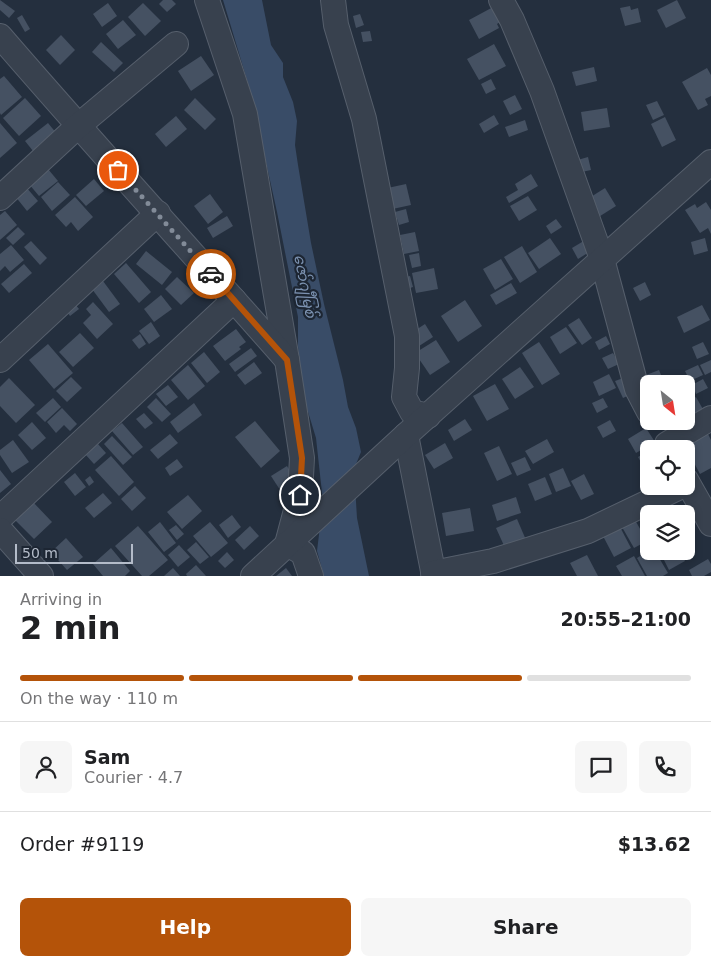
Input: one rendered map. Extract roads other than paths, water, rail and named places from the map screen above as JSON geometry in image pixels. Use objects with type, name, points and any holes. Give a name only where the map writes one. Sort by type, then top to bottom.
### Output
[{"type":"street","points":[[207,0],[245,114],[302,458],[295,537],[311,576]]},
{"type":"street","points":[[333,0],[336,25],[364,119],[406,336],[408,368],[404,397],[412,412],[428,416]]},
{"type":"street","points":[[501,0],[512,20],[542,92],[602,259],[636,389],[640,396]]},
{"type":"street","points":[[0,36],[287,360]]},
{"type":"street","points":[[0,198],[78,126],[176,44]]},
{"type":"street","points":[[253,576],[406,435],[711,162]]},
{"type":"street","points":[[0,360],[158,214]]},
{"type":"street","points":[[0,518],[234,300]]},
{"type":"street","points":[[678,440],[711,418]]},
{"type":"street","points":[[406,435],[434,574],[494,561],[588,531],[662,495]]},
{"type":"street","points":[[693,495],[711,524]]},
{"type":"street","points":[[0,530],[41,576]]},
{"type":"water","name":"ဇော်ဂျီမြစ်","points":[[223,0],[262,0],[271,45],[283,63],[283,77],[293,102],[297,121],[295,145],[311,243],[348,407],[356,428],[361,452],[354,469],[357,518],[369,576],[324,576],[317,551],[323,502],[316,438],[302,392],[298,346],[298,317],[250,90]]}]
